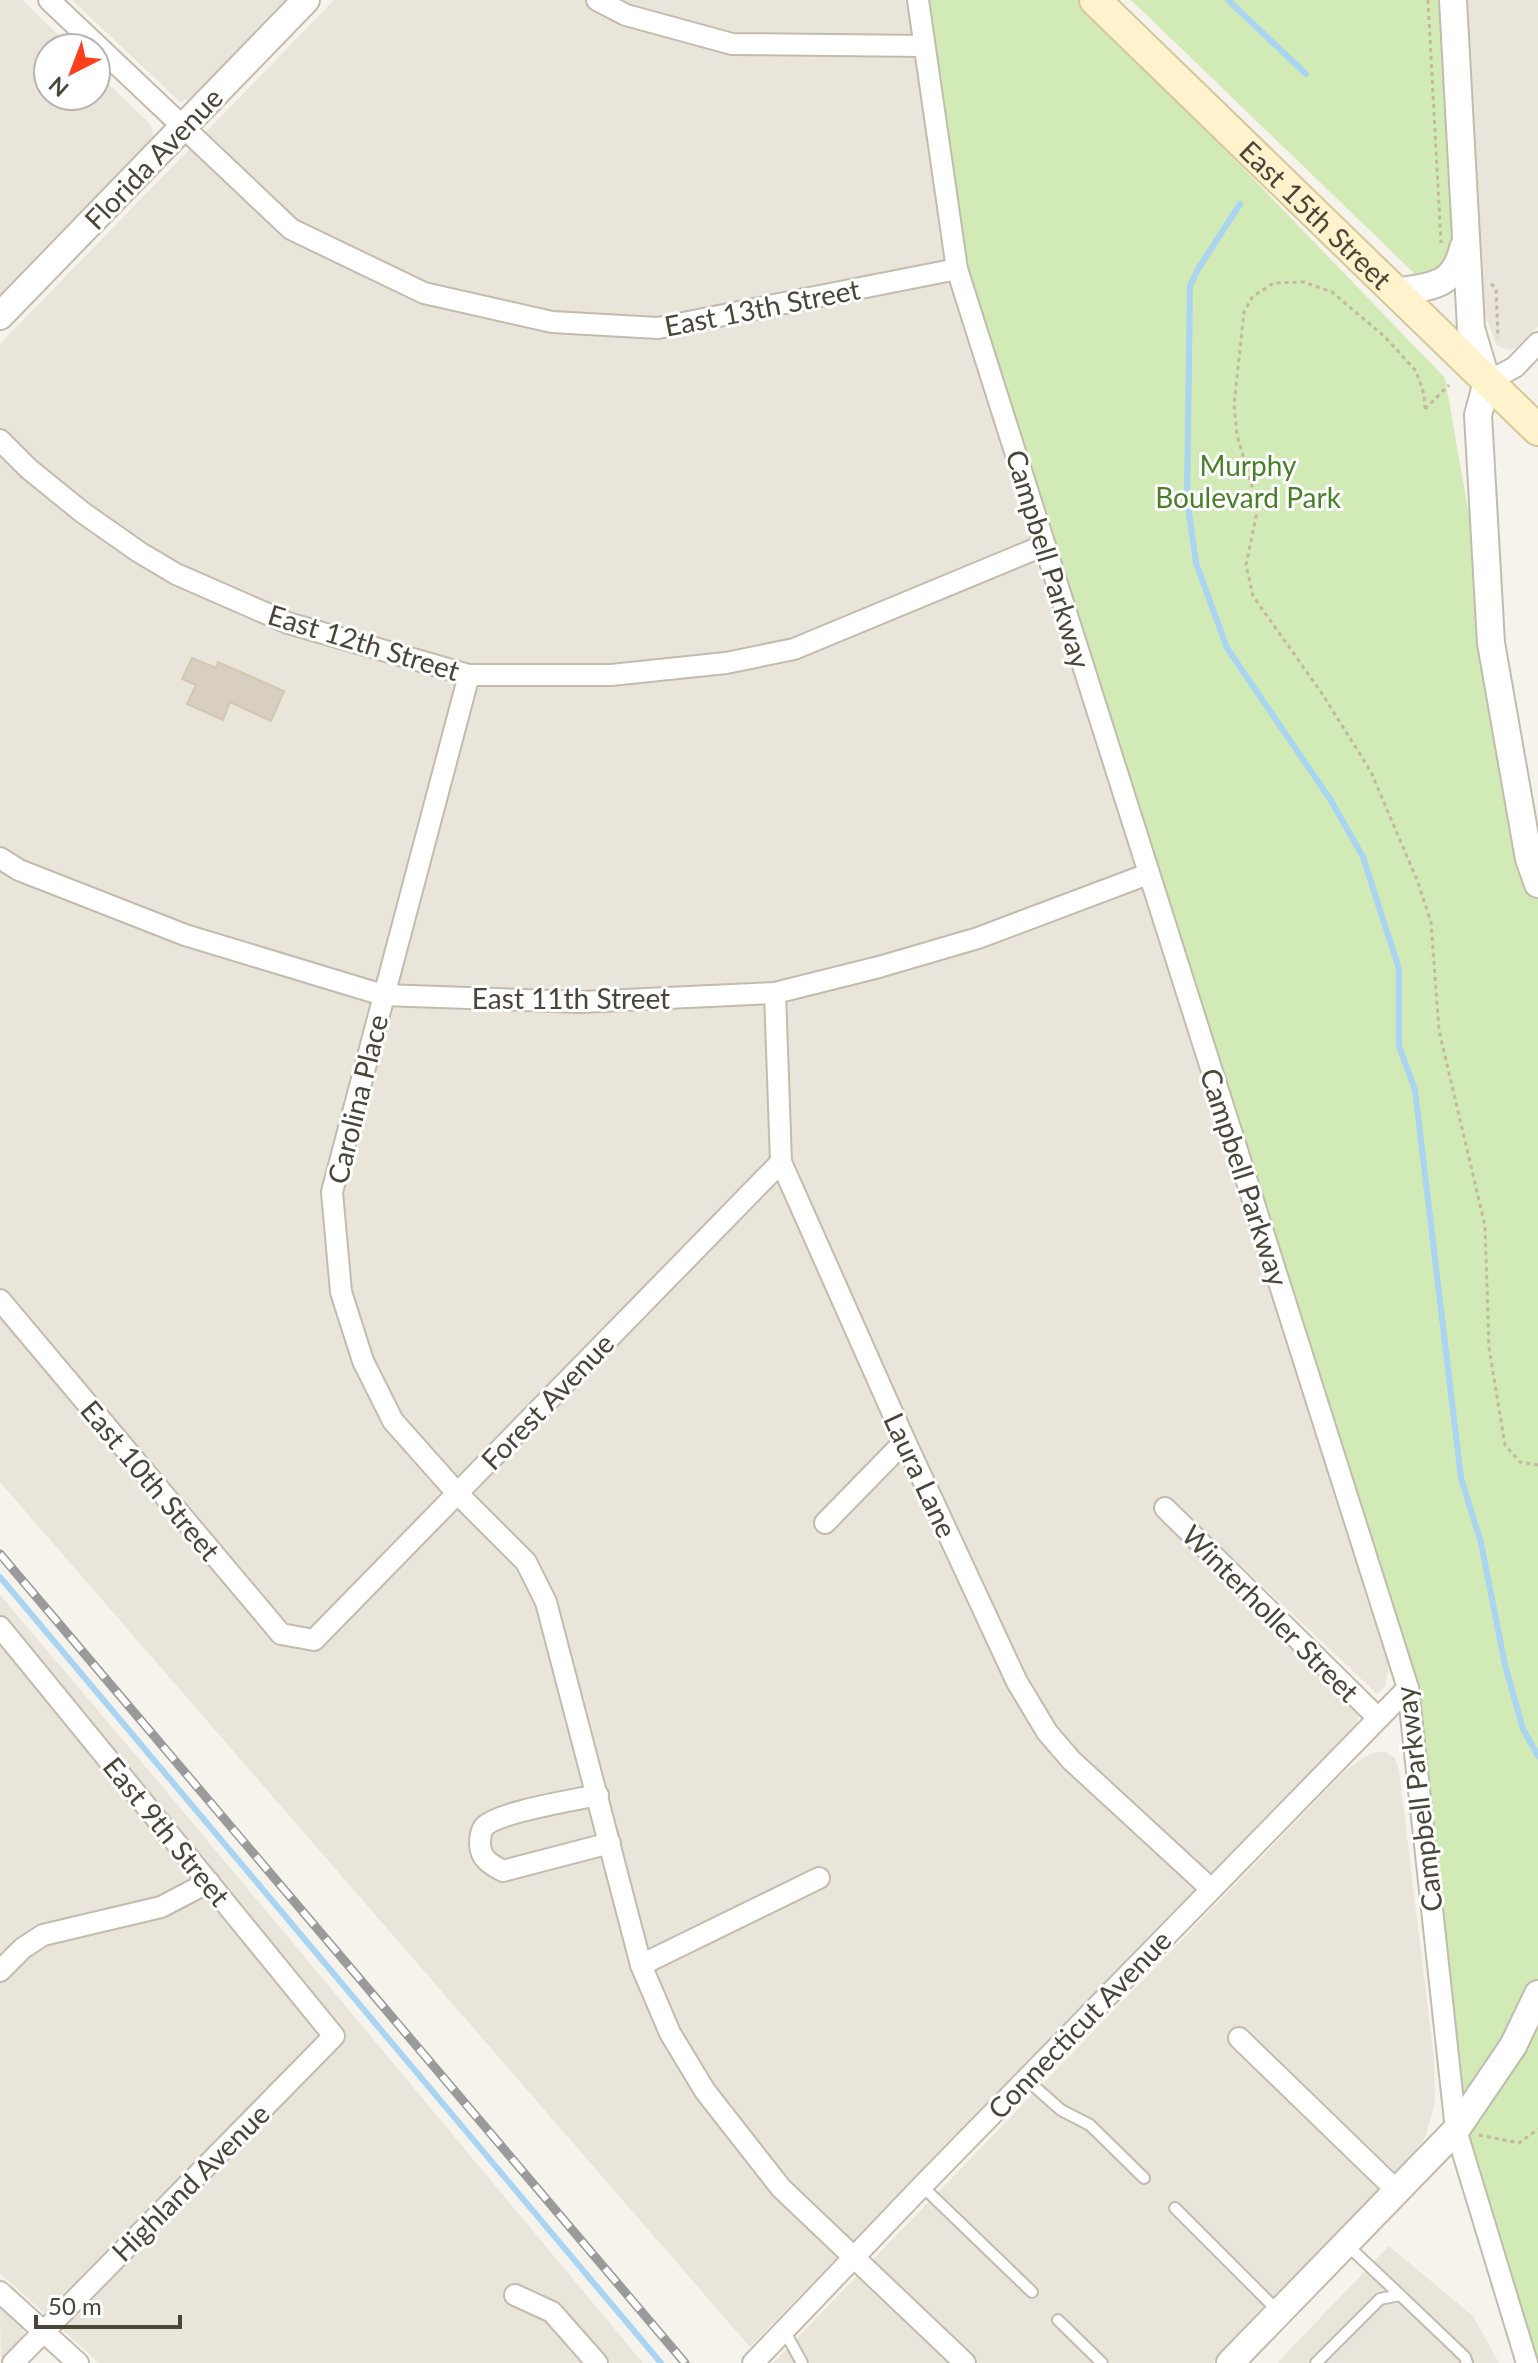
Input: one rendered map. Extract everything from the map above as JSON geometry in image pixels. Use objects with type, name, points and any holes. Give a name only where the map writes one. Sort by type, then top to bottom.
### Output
[{"type":"main road","name":"East 15th Street","points":[[1095,0],[1538,430]]},
{"type":"street","name":"East 13th Street","points":[[49,0],[291,229],[424,293],[552,322],[658,328],[957,269]]},
{"type":"street","name":"Florida Avenue","points":[[0,316],[306,0]]},
{"type":"street","points":[[597,0],[626,15],[732,44],[924,46]]},
{"type":"street","name":"Campbell Parkway","points":[[918,0],[957,269],[1408,1688],[1456,2130],[1527,2363]]},
{"type":"street","points":[[1453,0],[1471,328],[1487,382],[1478,415],[1491,643],[1529,859],[1538,884]]},
{"type":"street","points":[[1395,292],[1443,282],[1460,262],[1466,236]]},
{"type":"street","points":[[1487,382],[1515,367],[1538,343]]},
{"type":"street","name":"East 12th Street","points":[[0,440],[29,469],[82,512],[176,574],[288,623],[469,675],[611,675],[726,663],[794,649],[1045,545]]},
{"type":"street","name":"Carolina Place","points":[[469,675],[332,1192],[341,1292],[363,1361],[393,1421],[457,1493],[526,1562],[546,1602],[641,1965],[670,2033],[705,2091],[781,2188],[854,2256]]},
{"type":"street","name":"East 11th Street","points":[[0,858],[19,870],[185,935],[383,995],[581,1002],[775,993],[978,938],[1148,874]]},
{"type":"street","name":"Laura Lane","points":[[775,993],[781,1162],[1017,1682],[1047,1732],[1071,1760],[1210,1888]]},
{"type":"street","name":"Forest Avenue","points":[[314,1640],[781,1162]]},
{"type":"street","name":"East 10th Street","points":[[0,1300],[281,1634],[314,1640]]},
{"type":"street","points":[[825,1523],[905,1441]]},
{"type":"street","name":"Winterholler Street","points":[[1165,1508],[1378,1718]]},
{"type":"street","name":"East 9th Street","points":[[0,1627],[334,2036]]},
{"type":"street","name":"Connecticut Avenue","points":[[753,2363],[1210,1888],[1408,1688]]},
{"type":"street","points":[[598,1795],[504,1816],[484,1828],[480,1853],[490,1864],[503,1871],[610,1843]]},
{"type":"street","points":[[641,1965],[819,1878]]},
{"type":"street","points":[[0,1971],[43,1935],[161,1907],[209,1882]]},
{"type":"street","points":[[1230,2363],[1456,2130],[1513,2046],[1538,1994]]},
{"type":"street","name":"Highland Avenue","points":[[13,2363],[334,2036]]},
{"type":"street","points":[[1239,2038],[1397,2191]]},
{"type":"street","points":[[854,2256],[965,2363]]},
{"type":"street","points":[[0,2292],[78,2363]]},
{"type":"street","points":[[515,2295],[552,2312],[597,2363]]},
{"type":"lane","points":[[1026,2079],[1061,2110],[1090,2125],[1144,2178]]},
{"type":"lane","points":[[922,2186],[1032,2292]]},
{"type":"lane","points":[[1175,2208],[1279,2312]]},
{"type":"lane","points":[[1346,2243],[1465,2357],[1467,2363]]},
{"type":"lane","points":[[1316,2363],[1380,2299],[1400,2295]]},
{"type":"lane","points":[[1058,2320],[1102,2363]]},
{"type":"lane","points":[[784,2330],[802,2363]]},
{"type":"path","points":[[1428,0],[1442,255]]},
{"type":"path","points":[[1449,385],[1425,409],[1424,394],[1416,371],[1385,337],[1332,292],[1304,282],[1274,283],[1253,296],[1244,312],[1234,405],[1237,435],[1258,507],[1246,565],[1253,596],[1321,692],[1371,772],[1417,880],[1431,922],[1439,1030],[1485,1226],[1489,1348],[1505,1445],[1520,1462],[1538,1465]]},
{"type":"path","points":[[1489,283],[1496,288],[1499,335],[1496,341]]},
{"type":"path","points":[[1456,2130],[1519,2143],[1538,2129]]},
{"type":"shaded area","points":[[0,0],[22,0],[55,32],[32,32],[32,112],[112,112],[112,87],[150,124],[154,136],[0,297]]},
{"type":"shaded area","points":[[72,0],[287,0],[191,98],[180,102],[112,38],[112,32],[106,32]]},
{"type":"shaded area","points":[[334,0],[908,0],[954,296],[1389,1667],[1385,1687],[1377,1694],[1169,1497],[1152,1512],[1355,1709],[1359,1714],[1357,1723],[750,2347],[0,1482],[0,344]]},
{"type":"shaded area","points":[[1468,0],[1538,0],[1538,326],[1510,350],[1497,346],[1484,312]]},
{"type":"shaded area","points":[[0,1595],[643,2363],[99,2363],[0,2273]]},
{"type":"shaded area","points":[[1376,1752],[1386,1752],[1395,1758],[1399,1771],[1434,2058],[1435,2101],[1431,2117],[1426,2135],[1415,2153],[1213,2363],[773,2363],[1342,1774]]},
{"type":"shaded area","points":[[1389,2246],[1473,2316],[1499,2363],[1277,2363]]},
{"type":"shaded area","points":[[0,2308],[22,2328],[25,2337],[1,2363]]},
{"type":"green space","name":"Murphy Boulevard Park","points":[[918,0],[1081,0],[1445,378],[1529,859],[1538,884],[1538,2363],[1527,2363],[1456,2130],[1408,1688],[957,269]]},
{"type":"green space","points":[[1131,0],[1441,0],[1455,251],[1451,264],[1427,280],[1414,273]]},
{"type":"building","points":[[192,658],[216,668],[218,662],[284,691],[271,721],[230,702],[223,720],[187,704],[196,685],[182,679]]},
{"type":"waterway","points":[[1228,0],[1306,74]]},
{"type":"waterway","points":[[1240,204],[1190,286],[1187,499],[1196,563],[1227,648],[1330,799],[1363,857],[1399,969],[1399,1046],[1415,1090],[1461,1478],[1481,1543],[1505,1665],[1523,1729],[1538,1756]]},
{"type":"waterway","points":[[0,1577],[661,2363]]},
{"type":"railway","points":[[0,1554],[685,2363]]}]
